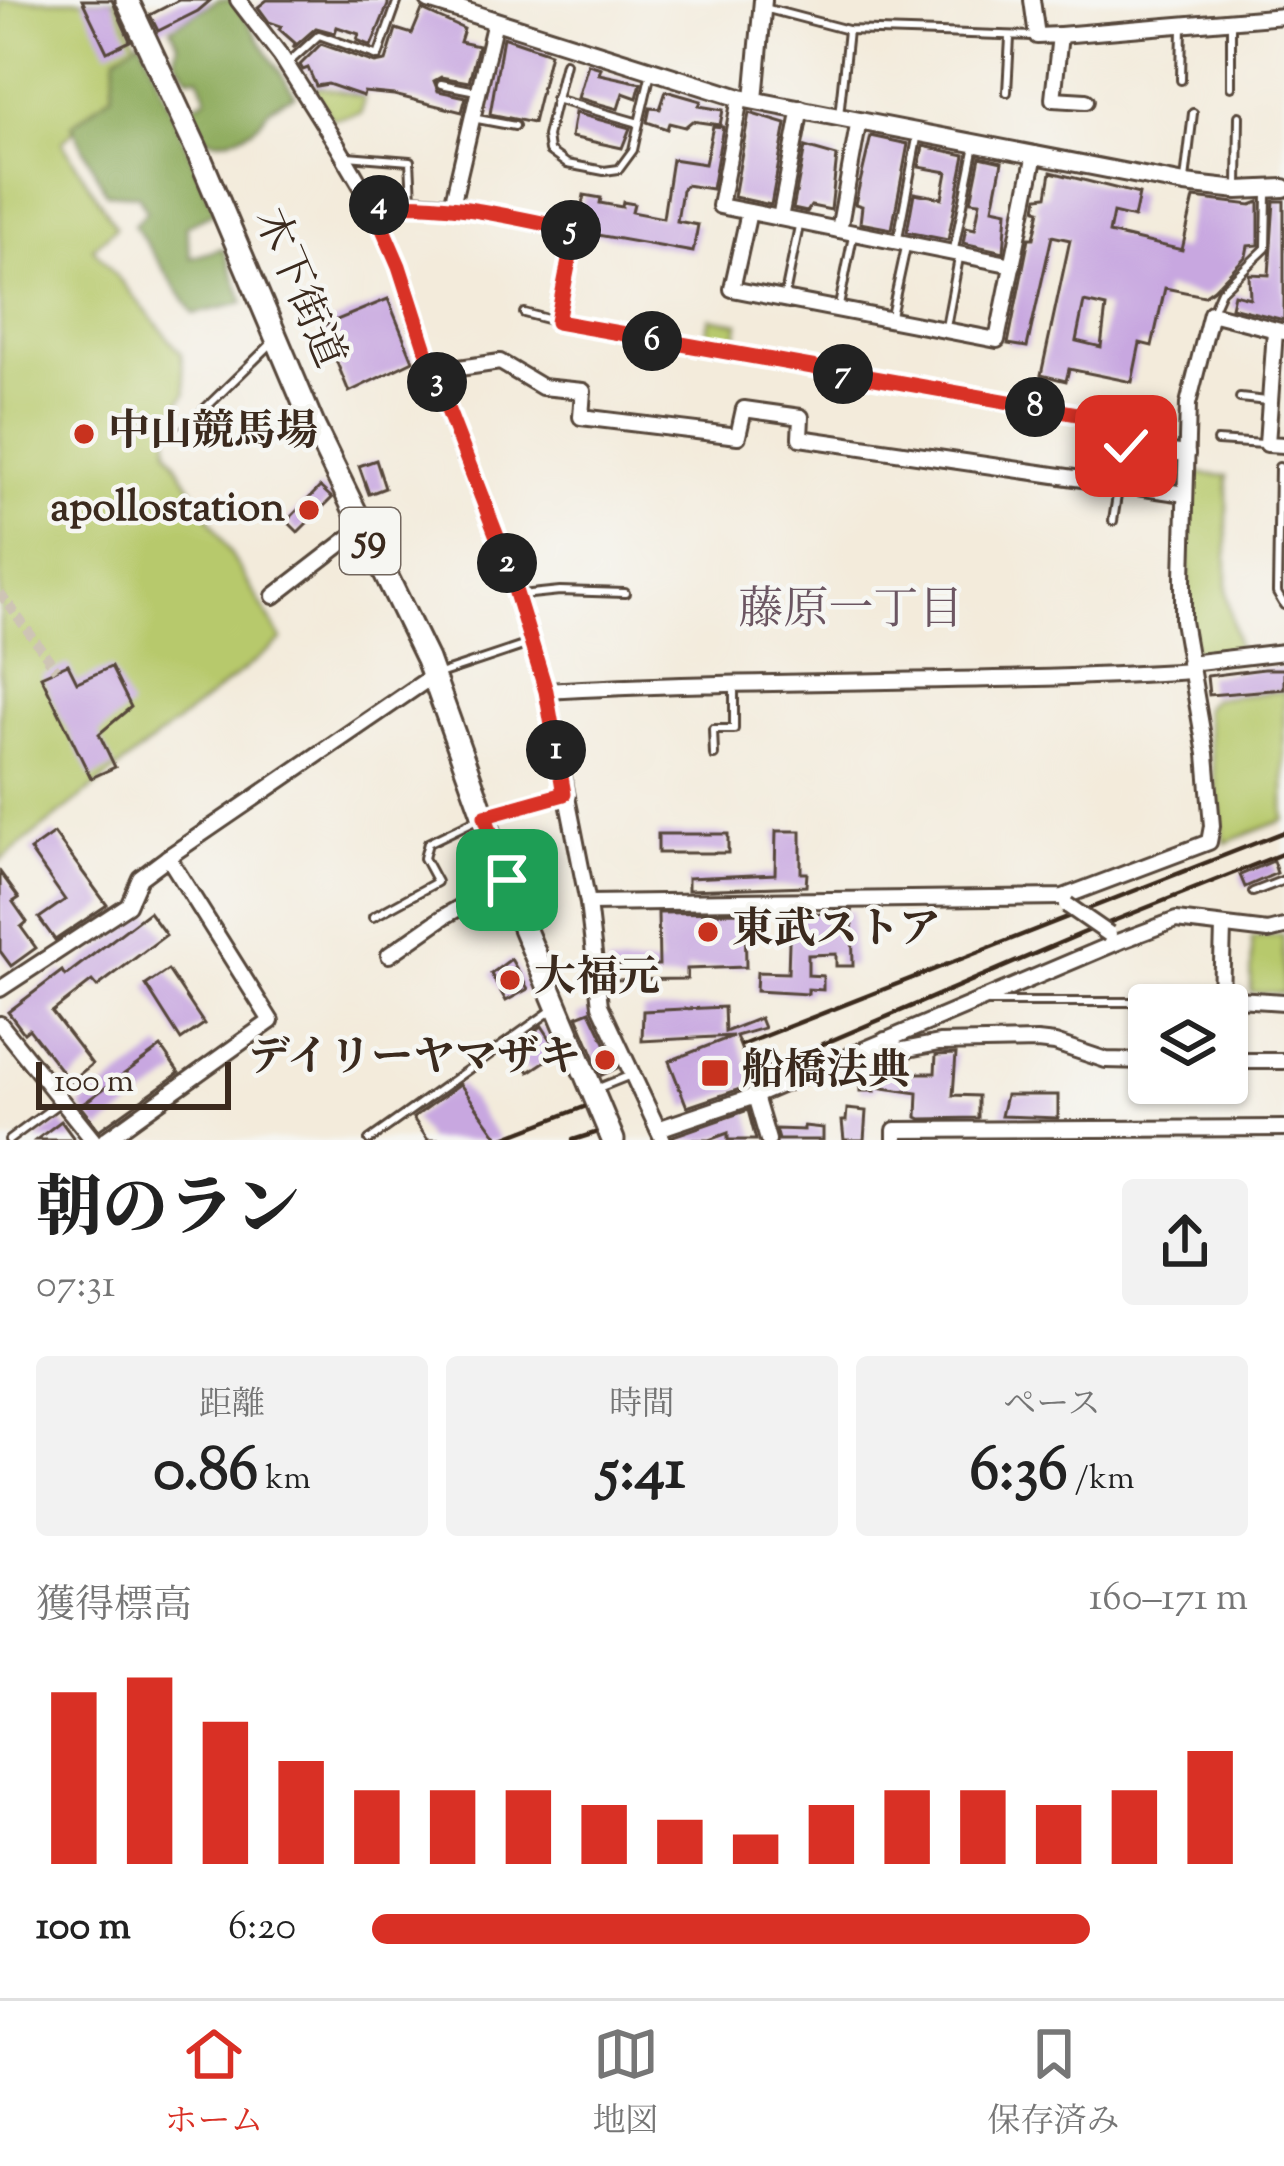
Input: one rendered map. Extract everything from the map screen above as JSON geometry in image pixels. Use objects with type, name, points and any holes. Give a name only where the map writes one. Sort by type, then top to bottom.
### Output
[{"type":"main road","name":"木下街道","points":[[127,0],[196,148],[276,340],[434,675],[556,1009],[613,1140]]},
{"type":"street","points":[[238,0],[344,156],[399,266],[433,372],[517,595],[546,691],[588,903],[596,993],[606,1025],[661,1135],[1114,937],[1176,920],[1268,931],[1284,927]]},
{"type":"street","points":[[428,0],[651,73],[747,99],[1185,184],[1276,189]]},
{"type":"street","points":[[1032,0],[1037,36],[1284,16]]},
{"type":"street","points":[[763,4],[747,99],[719,206],[1013,265]]},
{"type":"street","points":[[452,205],[496,21]]},
{"type":"street","points":[[1060,35],[1053,99],[1086,101]]},
{"type":"street","points":[[779,218],[801,108]]},
{"type":"street","points":[[846,231],[859,120]]},
{"type":"street","points":[[749,212],[732,290],[998,340],[1035,154]]},
{"type":"street","points":[[373,206],[452,205],[575,230],[557,322],[1123,422],[1126,446],[1186,454]]},
{"type":"street","points":[[588,903],[1065,901],[1209,842],[1206,754],[1183,621],[1188,404],[1211,313],[1280,332],[1267,444],[1284,446]]},
{"type":"street","points":[[433,372],[500,362],[542,387],[583,391],[581,417],[738,436],[744,409],[802,417],[800,438],[1185,494]]},
{"type":"street","points":[[274,596],[362,528]]},
{"type":"street","points":[[546,691],[670,683],[1094,677],[1284,652]]},
{"type":"street","points":[[0,989],[128,904],[140,878],[168,857],[434,675]]},
{"type":"street","points":[[105,1140],[272,1021],[168,857]]},
{"type":"street","points":[[389,955],[507,880]]},
{"type":"street","points":[[1065,901],[1114,937]]},
{"type":"street","points":[[1222,927],[1221,998],[1284,1002]]},
{"type":"street","points":[[0,1024],[93,1140]]},
{"type":"street","points":[[885,1040],[903,1051],[939,1043],[1036,1041],[1106,1060],[1128,1061]]},
{"type":"street","points":[[1248,1061],[1284,1061]]},
{"type":"street","points":[[755,1096],[768,1140]]},
{"type":"street","points":[[895,1140],[895,1130],[1148,1134],[1284,1128]]},
{"type":"lane","points":[[286,65],[319,35],[378,56],[398,0]]},
{"type":"lane","points":[[1262,0],[1263,18]]},
{"type":"lane","points":[[763,4],[848,30],[1037,36]]},
{"type":"lane","points":[[1231,88],[1232,22]]},
{"type":"lane","points":[[1181,80],[1182,26]]},
{"type":"lane","points":[[839,116],[848,30]]},
{"type":"lane","points":[[1007,92],[1010,38]]},
{"type":"lane","points":[[565,63],[548,136],[549,152],[567,164],[604,171],[619,169],[633,150],[651,73]]},
{"type":"lane","points":[[441,84],[476,91]]},
{"type":"lane","points":[[555,99],[639,123]]},
{"type":"lane","points":[[1185,184],[1193,113]]},
{"type":"lane","points":[[1238,190],[1239,116]]},
{"type":"lane","points":[[471,118],[515,126]]},
{"type":"lane","points":[[891,318],[918,131]]},
{"type":"lane","points":[[946,329],[975,142]]},
{"type":"lane","points":[[344,156],[410,161],[412,202]]},
{"type":"lane","points":[[1211,313],[1221,291],[1266,248],[1276,189]]},
{"type":"lane","points":[[784,298],[800,222]]},
{"type":"lane","points":[[838,308],[846,231]]},
{"type":"lane","points":[[524,313],[557,322]]},
{"type":"lane","points":[[179,434],[276,340]]},
{"type":"lane","points":[[1240,398],[1270,401]]},
{"type":"lane","points":[[1217,440],[1267,444]]},
{"type":"lane","points":[[1279,467],[1277,592],[1284,605]]},
{"type":"lane","points":[[1113,520],[1118,487]]},
{"type":"lane","points":[[517,595],[625,593]]},
{"type":"lane","points":[[434,675],[532,643]]},
{"type":"lane","points":[[714,755],[713,729],[734,729],[734,685]]},
{"type":"lane","points":[[374,917],[437,882],[424,858],[428,843],[485,816],[564,794]]},
{"type":"lane","points":[[1253,892],[1284,880]]},
{"type":"lane","points":[[971,1002],[1128,1002]]},
{"type":"lane","points":[[369,1140],[556,1009]]},
{"type":"lane","points":[[591,1091],[632,1075]]},
{"type":"lane","points":[[9,1140],[62,1101]]},
{"type":"green space","name":"中山競馬場","points":[[0,0],[117,0],[145,62],[62,142],[116,227],[93,248],[181,353],[186,393],[167,420],[168,449],[282,640],[0,861]]},
{"type":"green space","points":[[218,0],[233,0],[295,95],[272,107],[247,131],[215,140],[205,137],[192,121],[189,107],[207,98],[198,76],[189,77],[175,59],[178,43],[171,28]]},
{"type":"green space","points":[[141,39],[215,212],[186,226],[191,258],[223,248],[244,303],[194,314],[134,225],[147,211],[138,195],[106,193],[72,125],[112,94],[116,56]]},
{"type":"green space","points":[[311,85],[364,97],[361,113],[331,119]]},
{"type":"green space","points":[[710,318],[739,323],[734,348],[704,342]]},
{"type":"green space","points":[[1190,473],[1227,476],[1227,595],[1238,649],[1203,654],[1193,649],[1188,610]]},
{"type":"green space","points":[[1284,691],[1284,820],[1225,843],[1204,708],[1213,699]]},
{"type":"green space","points":[[1283,935],[1284,993],[1251,992],[1252,938]]},
{"type":"building","points":[[82,0],[112,0],[130,41],[107,52]]},
{"type":"building","points":[[179,0],[211,0],[158,31],[150,15]]},
{"type":"building","points":[[267,0],[388,0],[388,5],[371,46],[357,40],[359,34],[337,27],[335,33],[316,28],[293,48],[295,43],[281,26],[269,22],[258,7]]},
{"type":"building","points":[[422,10],[464,29],[460,42],[478,46],[469,82],[441,77],[434,81],[438,91],[466,97],[462,112],[394,95],[364,92],[363,96],[328,84],[316,86],[308,68],[303,70],[300,65],[321,44],[375,63],[386,61],[396,29],[412,34]]},
{"type":"building","points":[[503,37],[550,53],[533,123],[490,114]]},
{"type":"building","points":[[588,64],[601,68],[599,74],[641,83],[637,98],[623,93],[618,109],[578,98]]},
{"type":"building","points":[[666,91],[701,101],[699,106],[723,110],[720,125],[692,121],[685,127],[669,123],[667,129],[647,122],[650,108],[660,109]]},
{"type":"building","points":[[575,113],[630,128],[622,148],[571,137]]},
{"type":"building","points":[[749,113],[786,124],[771,205],[734,197]]},
{"type":"building","points":[[713,126],[723,127],[712,189],[686,185],[677,221],[698,225],[693,252],[586,233],[579,220],[584,195],[622,207],[623,202],[634,204],[632,212],[663,218],[672,159],[705,164]]},
{"type":"building","points":[[871,136],[908,144],[892,229],[860,223],[862,206],[855,204]]},
{"type":"building","points":[[923,146],[965,155],[948,240],[907,232],[914,193],[942,198],[947,172],[919,167]]},
{"type":"building","points":[[805,147],[837,156],[831,210],[793,209]]},
{"type":"building","points":[[980,157],[1002,162],[993,208],[1007,211],[1004,252],[963,243],[966,227],[975,229],[980,202],[971,201]]},
{"type":"building","points":[[1051,172],[1139,194],[1134,218],[1113,213],[1109,233],[1182,250],[1194,198],[1259,202],[1259,245],[1248,246],[1246,256],[1204,296],[1165,288],[1152,346],[1140,343],[1132,382],[1069,369],[1066,381],[1041,375],[1070,240],[1052,236],[1027,347],[1008,344],[1029,238],[1034,238],[1040,210],[1036,209],[1038,197],[1047,196]],"holes":[[[1084,302],[1106,307],[1101,347],[1076,341]]]},
{"type":"building","points":[[1274,201],[1284,201],[1284,320],[1231,307],[1234,294],[1250,298],[1249,274],[1269,275]]},
{"type":"building","points":[[388,299],[413,361],[349,392],[322,326]]},
{"type":"building","points":[[376,460],[385,488],[369,494],[359,466]]},
{"type":"building","points":[[320,487],[332,498],[298,532],[287,521]]},
{"type":"building","points":[[68,664],[77,682],[111,667],[131,707],[99,734],[115,767],[91,778],[41,676]]},
{"type":"building","points":[[1284,669],[1284,689],[1209,695],[1207,676]]},
{"type":"building","points":[[776,831],[801,831],[801,873],[807,873],[806,886],[688,890],[688,878],[775,874]]},
{"type":"building","points":[[54,833],[107,905],[55,940],[39,918],[65,900],[30,850]]},
{"type":"building","points":[[658,834],[728,834],[728,853],[658,853]]},
{"type":"building","points":[[1273,861],[1277,873],[1245,887],[1240,875]]},
{"type":"building","points":[[0,872],[19,898],[13,902],[27,922],[21,927],[36,948],[11,966],[0,951]]},
{"type":"building","points":[[852,911],[853,966],[836,966],[836,954],[808,955],[808,975],[823,976],[823,990],[808,989],[808,994],[756,991],[757,972],[788,973],[790,912]]},
{"type":"building","points":[[149,912],[166,935],[97,987],[92,981],[52,1012],[92,1064],[70,1082],[29,1029],[24,1033],[8,1012],[62,971],[65,976]]},
{"type":"building","points":[[745,912],[746,967],[687,969],[687,979],[608,980],[607,965],[659,965],[658,913]]},
{"type":"building","points":[[511,959],[528,989],[506,1001],[491,974]]},
{"type":"building","points":[[168,970],[204,1024],[181,1040],[146,985]]},
{"type":"building","points":[[724,1007],[725,1032],[760,1018],[764,1028],[736,1036],[755,1084],[687,1107],[669,1061],[733,1036],[642,1041],[643,1011]]},
{"type":"building","points":[[590,1011],[617,1068],[602,1075],[577,1016]]},
{"type":"building","points":[[542,1026],[559,1052],[529,1072],[513,1047]]},
{"type":"building","points":[[161,1047],[179,1073],[99,1130],[80,1106]]},
{"type":"building","points":[[956,1054],[953,1095],[978,1096],[978,1118],[921,1119],[917,1117],[918,1093],[876,1087],[875,1091],[860,1091],[860,1072],[890,1072],[891,1067],[901,1068],[901,1073],[935,1073],[936,1055]]},
{"type":"building","points":[[460,1084],[500,1140],[428,1140],[413,1118]]},
{"type":"building","points":[[1006,1095],[1058,1095],[1058,1118],[1001,1116]]},
{"type":"building","points":[[847,1109],[866,1111],[864,1140],[844,1140],[842,1121],[846,1121]]},
{"type":"building","points":[[748,1110],[756,1140],[728,1140],[728,1133],[709,1140],[674,1140],[673,1136]]},
{"type":"building","points":[[61,1121],[75,1140],[36,1140]]},
{"type":"building","points":[[804,1126],[823,1128],[823,1140],[779,1140],[776,1129],[804,1130]]},
{"type":"tunnel","points":[[0,593],[56,669]]},
{"type":"railway","points":[[742,1045],[1284,832]]},
{"type":"railway","points":[[753,1074],[1284,853]]},
{"type":"railway","points":[[498,1140],[584,1107]]},
{"type":"railway","points":[[573,1140],[595,1133]]},
{"type":"place","name":"中山競馬場","points":[[84,434]]},
{"type":"place","name":"apollostation","points":[[309,510]]},
{"type":"place","name":"東武ストア","points":[[708,932]]},
{"type":"place","name":"大福元","points":[[510,980]]},
{"type":"place","name":"デイリーヤマザキ","points":[[605,1060]]},
{"type":"place","name":"船橋法典","points":[[715,1073]]},
{"type":"district","name":"藤原一丁目","points":[[851,612]]},
{"type":"route","points":[[507,880],[485,816],[564,794],[546,691],[505,557],[373,206],[452,205],[575,230],[557,322],[1123,422],[1126,446]]}]
